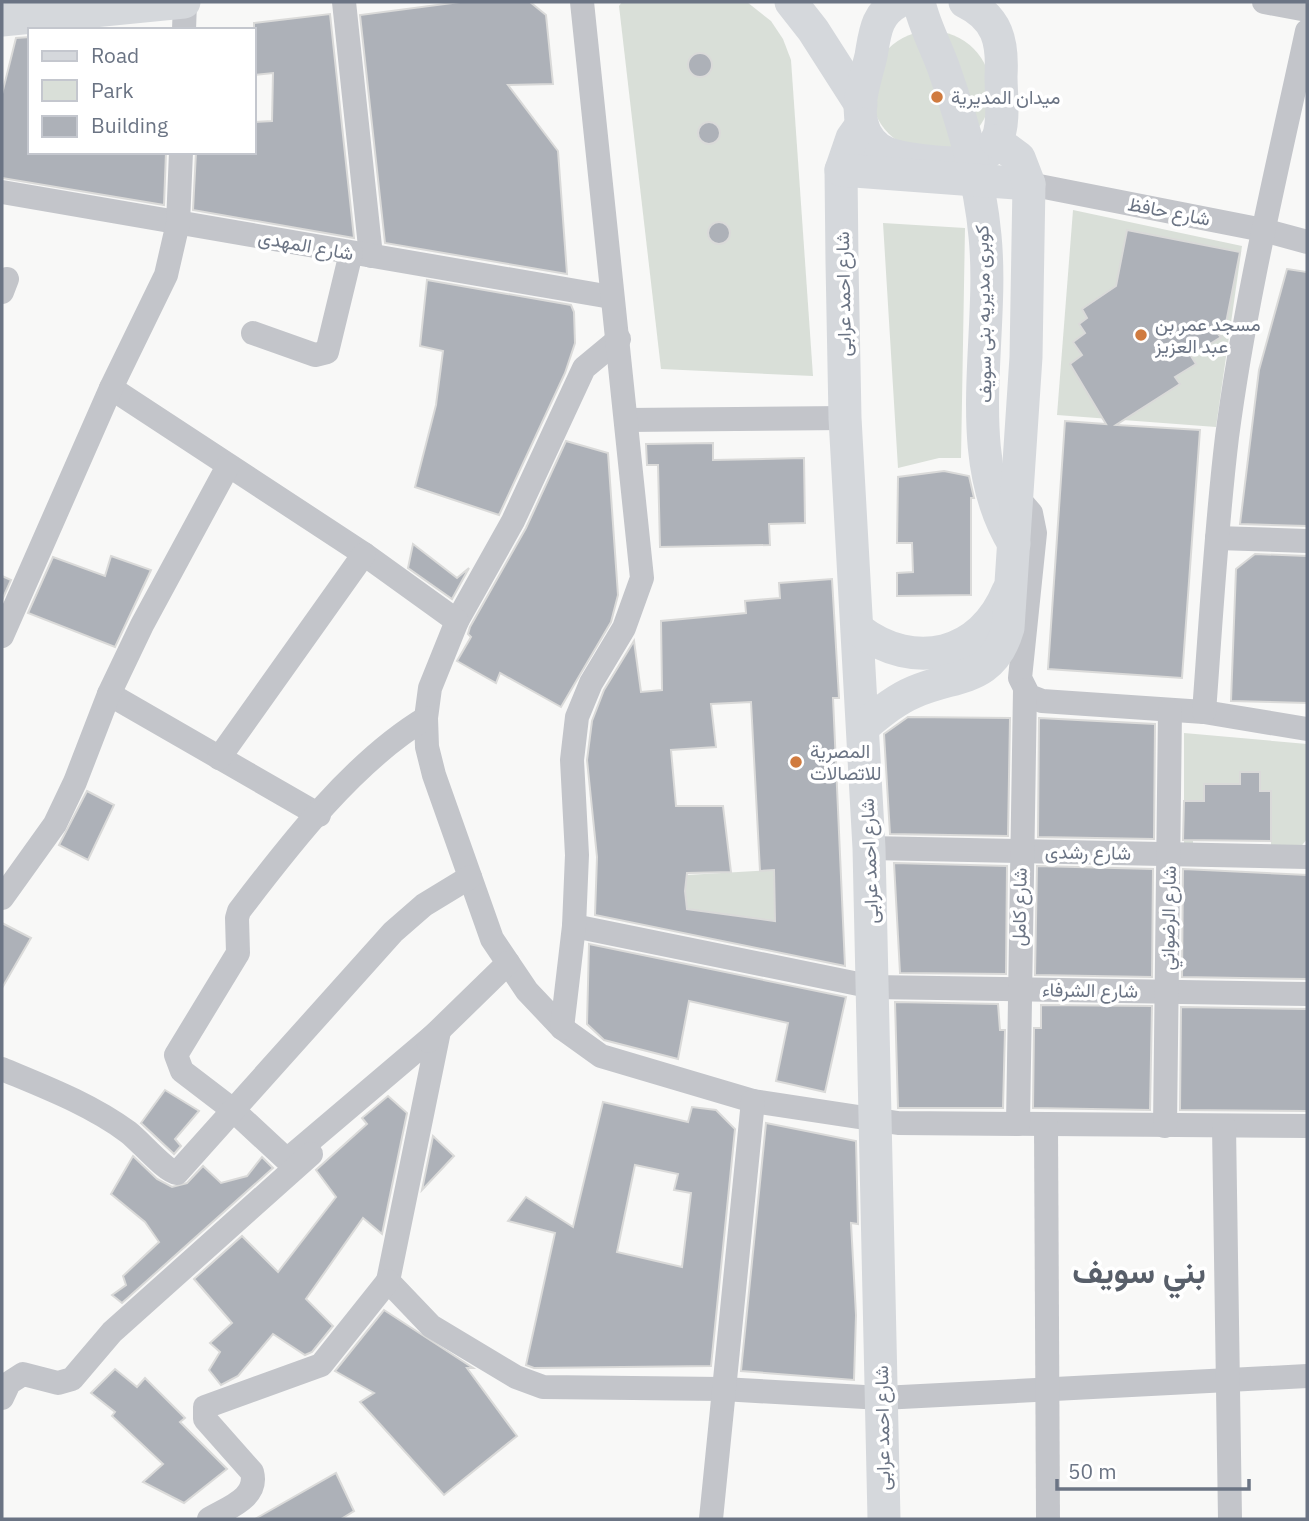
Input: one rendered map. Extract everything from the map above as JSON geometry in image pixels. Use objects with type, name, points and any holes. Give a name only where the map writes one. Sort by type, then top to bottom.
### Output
[{"type":"main road","points":[[2,20],[103,6],[185,2]]},
{"type":"main road","points":[[791,2],[813,30],[861,114],[870,141],[893,157],[957,164],[980,158],[1000,133],[1000,37],[984,14],[965,2]]},
{"type":"main road","name":"كوبرى مديريه بنى سويف","points":[[919,2],[969,151],[985,237],[985,458],[995,507],[1016,546]]},
{"type":"main road","name":"شارع احمد عرابى","points":[[884,1519],[869,848],[859,630],[845,418],[841,170],[861,114],[878,20],[887,4]]},
{"type":"main road","points":[[864,726],[896,701],[914,692],[964,678],[990,663],[1008,628],[1016,546],[1030,184],[1019,158],[996,141]]},
{"type":"main road","points":[[841,170],[1030,184]]},
{"type":"main road","points":[[859,630],[872,640],[902,652],[926,654],[950,650],[971,639],[990,624],[1000,611],[1011,583]]},
{"type":"street","points":[[184,28],[185,2]]},
{"type":"street","points":[[253,333],[315,355],[327,352],[361,255],[344,2]]},
{"type":"street","points":[[562,1028],[574,926],[577,855],[572,760],[578,717],[591,683],[624,628],[642,578],[582,2]]},
{"type":"street","points":[[1264,2],[1307,10]]},
{"type":"street","points":[[1204,712],[1217,538],[1230,415],[1264,230],[1307,31]]},
{"type":"street","points":[[2,636],[111,388],[166,275],[178,223],[181,154]]},
{"type":"street","name":"شارع حافظ","points":[[1030,184],[1264,230],[1307,242]]},
{"type":"street","name":"شارع المهدى","points":[[2,192],[611,297]]},
{"type":"street","points":[[619,339],[584,368],[513,521],[457,621],[430,688],[426,718],[427,747],[434,775],[492,939],[527,991],[562,1028],[601,1056],[753,1101],[877,1122],[1307,1126]]},
{"type":"street","points":[[111,388],[364,554],[457,621]]},
{"type":"street","points":[[626,420],[845,418]]},
{"type":"street","points":[[2,898],[55,824],[75,782],[109,694],[142,625],[228,466]]},
{"type":"street","name":"شارع كامل","points":[[1018,498],[1031,513],[1035,533],[1020,678],[1025,690],[1020,851],[1018,1125]]},
{"type":"street","points":[[1217,538],[1307,541]]},
{"type":"street","points":[[219,758],[364,554]]},
{"type":"street","points":[[1025,690],[1042,701],[1204,712],[1307,729]]},
{"type":"street","points":[[109,694],[319,815]]},
{"type":"street","name":"شارع الرضواني","points":[[1165,1126],[1170,710]]},
{"type":"street","points":[[426,718],[381,747],[319,815],[239,911],[238,953],[176,1055],[182,1071],[233,1110],[287,1160],[439,1031]]},
{"type":"street","name":"شارع رشدى","points":[[869,848],[1307,857]]},
{"type":"street","points":[[3,1073],[101,1113],[130,1133],[172,1172],[183,1169],[393,932],[424,905],[470,877]]},
{"type":"street","name":"شارع الشرفاء","points":[[574,926],[873,987],[1307,994]]},
{"type":"street","points":[[2,1398],[9,1383],[23,1374],[58,1383],[72,1379],[119,1325],[285,1179],[508,963]]},
{"type":"street","points":[[209,1519],[243,1499],[250,1492],[254,1480],[252,1472],[205,1419],[205,1407],[321,1365],[388,1281],[439,1031]]},
{"type":"street","points":[[710,1519],[753,1101]]},
{"type":"street","points":[[1046,1125],[1048,1519]]},
{"type":"street","points":[[1224,1126],[1230,1519]]},
{"type":"street","points":[[388,1281],[431,1326],[516,1377],[543,1387],[722,1389],[882,1398],[1307,1376]]},
{"type":"green space","points":[[622,2],[747,2],[771,21],[783,39],[791,60],[813,376],[661,369],[619,6]]},
{"type":"green space","points":[[931,31],[954,36],[973,49],[986,68],[991,91],[986,114],[973,133],[954,146],[931,151],[908,146],[889,133],[876,114],[871,91],[876,68],[889,49],[908,36]]},
{"type":"green space","points":[[1073,210],[1242,246],[1216,427],[1057,415]]},
{"type":"green space","points":[[883,223],[965,228],[961,458],[939,458],[898,468]]},
{"type":"green space","points":[[1184,733],[1307,744],[1307,839],[1299,849],[1271,848],[1271,791],[1260,791],[1260,772],[1240,772],[1240,784],[1204,801],[1193,802],[1193,848],[1184,847]]},
{"type":"green space","points":[[774,870],[776,921],[682,908],[687,875]]},
{"type":"building","points":[[460,2],[530,2],[546,15],[553,84],[508,85],[558,151],[567,274],[385,243],[360,15]]},
{"type":"building","points":[[330,14],[354,238],[193,210],[196,154],[256,154],[256,122],[272,121],[273,73],[256,75],[254,23]]},
{"type":"building","points":[[28,37],[28,154],[166,154],[164,205],[2,178],[2,94],[16,38]]},
{"type":"building","points":[[700,53],[708,57],[712,65],[708,73],[700,77],[692,73],[688,65],[692,57]]},
{"type":"building","points":[[709,122],[717,125],[720,133],[717,141],[709,144],[701,141],[698,133],[701,125]]},
{"type":"building","points":[[719,222],[727,225],[730,233],[727,241],[719,244],[711,241],[708,233],[711,225]]},
{"type":"building","points":[[1127,230],[1240,252],[1226,323],[1215,331],[1221,337],[1191,356],[1196,364],[1175,377],[1180,384],[1116,425],[1200,430],[1182,678],[1048,669],[1065,421],[1106,424],[1070,364],[1082,355],[1073,342],[1085,333],[1079,324],[1087,318],[1082,309],[1116,286]]},
{"type":"building","points":[[1287,269],[1307,272],[1307,526],[1240,524],[1259,370]]},
{"type":"building","points":[[427,280],[571,305],[574,312],[575,343],[565,373],[499,515],[415,487],[436,405],[443,351],[420,346]]},
{"type":"building","points":[[566,441],[608,453],[618,595],[611,622],[561,707],[500,673],[496,683],[457,661],[471,637],[468,634],[470,627],[526,528]]},
{"type":"building","points":[[713,443],[713,460],[804,458],[805,523],[769,524],[770,545],[660,547],[658,465],[647,465],[646,444]]},
{"type":"building","points":[[944,471],[969,476],[974,498],[971,498],[971,595],[897,596],[897,573],[913,572],[912,543],[897,543],[898,477]]},
{"type":"building","points":[[413,544],[457,578],[469,568],[452,599],[408,568]]},
{"type":"building","points":[[1255,554],[1307,556],[1307,703],[1231,701],[1236,569]]},
{"type":"building","points":[[111,556],[151,570],[115,647],[28,613],[53,557],[105,576]]},
{"type":"building","points":[[2,576],[11,580],[2,600]]},
{"type":"building","points":[[832,579],[839,698],[833,698],[845,966],[595,915],[597,857],[587,760],[592,721],[604,690],[634,641],[641,692],[662,690],[661,621],[746,613],[745,601],[780,598],[779,583]],"holes":[[[751,702],[760,871],[774,870],[775,921],[687,909],[687,873],[731,872],[723,806],[676,806],[671,750],[716,747],[711,704]]]},
{"type":"building","points":[[908,717],[1010,718],[1008,836],[890,834],[884,734]]},
{"type":"building","points":[[1039,718],[1155,724],[1154,839],[1038,837]]},
{"type":"building","points":[[1240,772],[1260,772],[1260,791],[1271,791],[1271,841],[1183,840],[1184,801],[1204,801],[1204,784],[1240,784]]},
{"type":"building","points":[[87,791],[114,805],[88,860],[59,845]]},
{"type":"building","points":[[894,863],[1007,866],[1006,974],[900,973]]},
{"type":"building","points":[[1037,866],[1153,869],[1152,977],[1035,975]]},
{"type":"building","points":[[1183,869],[1307,875],[1307,979],[1182,977]]},
{"type":"building","points":[[2,923],[31,938],[2,988]]},
{"type":"building","points":[[589,944],[846,997],[825,1092],[776,1081],[788,1023],[689,1001],[678,1059],[604,1040],[587,1024]]},
{"type":"building","points":[[895,1002],[998,1004],[1000,1030],[1005,1030],[1003,1108],[898,1108]]},
{"type":"building","points":[[1041,1005],[1152,1006],[1150,1110],[1033,1108],[1034,1028],[1041,1028]]},
{"type":"building","points":[[1181,1007],[1307,1009],[1307,1111],[1180,1110]]},
{"type":"building","points":[[165,1090],[199,1111],[175,1139],[181,1146],[174,1154],[141,1123]]},
{"type":"building","points":[[388,1096],[407,1113],[382,1234],[363,1218],[306,1299],[333,1326],[312,1352],[305,1355],[273,1334],[238,1376],[221,1385],[209,1370],[220,1352],[210,1343],[232,1323],[194,1279],[242,1236],[278,1272],[336,1197],[316,1170],[367,1124],[362,1118]]},
{"type":"building","points":[[603,1102],[688,1122],[692,1107],[716,1110],[735,1129],[711,1366],[534,1368],[526,1365],[555,1233],[508,1221],[526,1197],[573,1227]],"holes":[[[635,1165],[678,1174],[674,1190],[691,1193],[682,1267],[617,1252]]]},
{"type":"building","points":[[766,1123],[856,1141],[858,1224],[851,1223],[856,1315],[854,1380],[741,1371]]},
{"type":"building","points":[[433,1136],[454,1156],[422,1190]]},
{"type":"building","points":[[133,1156],[157,1179],[172,1187],[187,1183],[203,1166],[221,1183],[247,1176],[262,1157],[273,1168],[122,1303],[112,1295],[126,1285],[123,1276],[159,1242],[145,1222],[111,1194]]},
{"type":"building","points":[[384,1310],[473,1368],[467,1368],[517,1436],[444,1495],[360,1402],[374,1393],[335,1371]]},
{"type":"building","points":[[115,1369],[137,1387],[145,1378],[185,1418],[180,1422],[227,1469],[184,1503],[143,1482],[163,1464],[112,1416],[115,1412],[91,1393]]},
{"type":"building","points":[[336,1473],[354,1511],[341,1519],[255,1519]]},
{"type":"place","name":"ميدان المديرية","points":[[937,97]]},
{"type":"place","name":"مسجد عمر بن عبد العزيز","points":[[1141,335]]},
{"type":"place","name":"المصرية للاتصالات","points":[[796,762]]},
{"type":"district","name":"بني سويف","points":[[1139,1271]]}]
